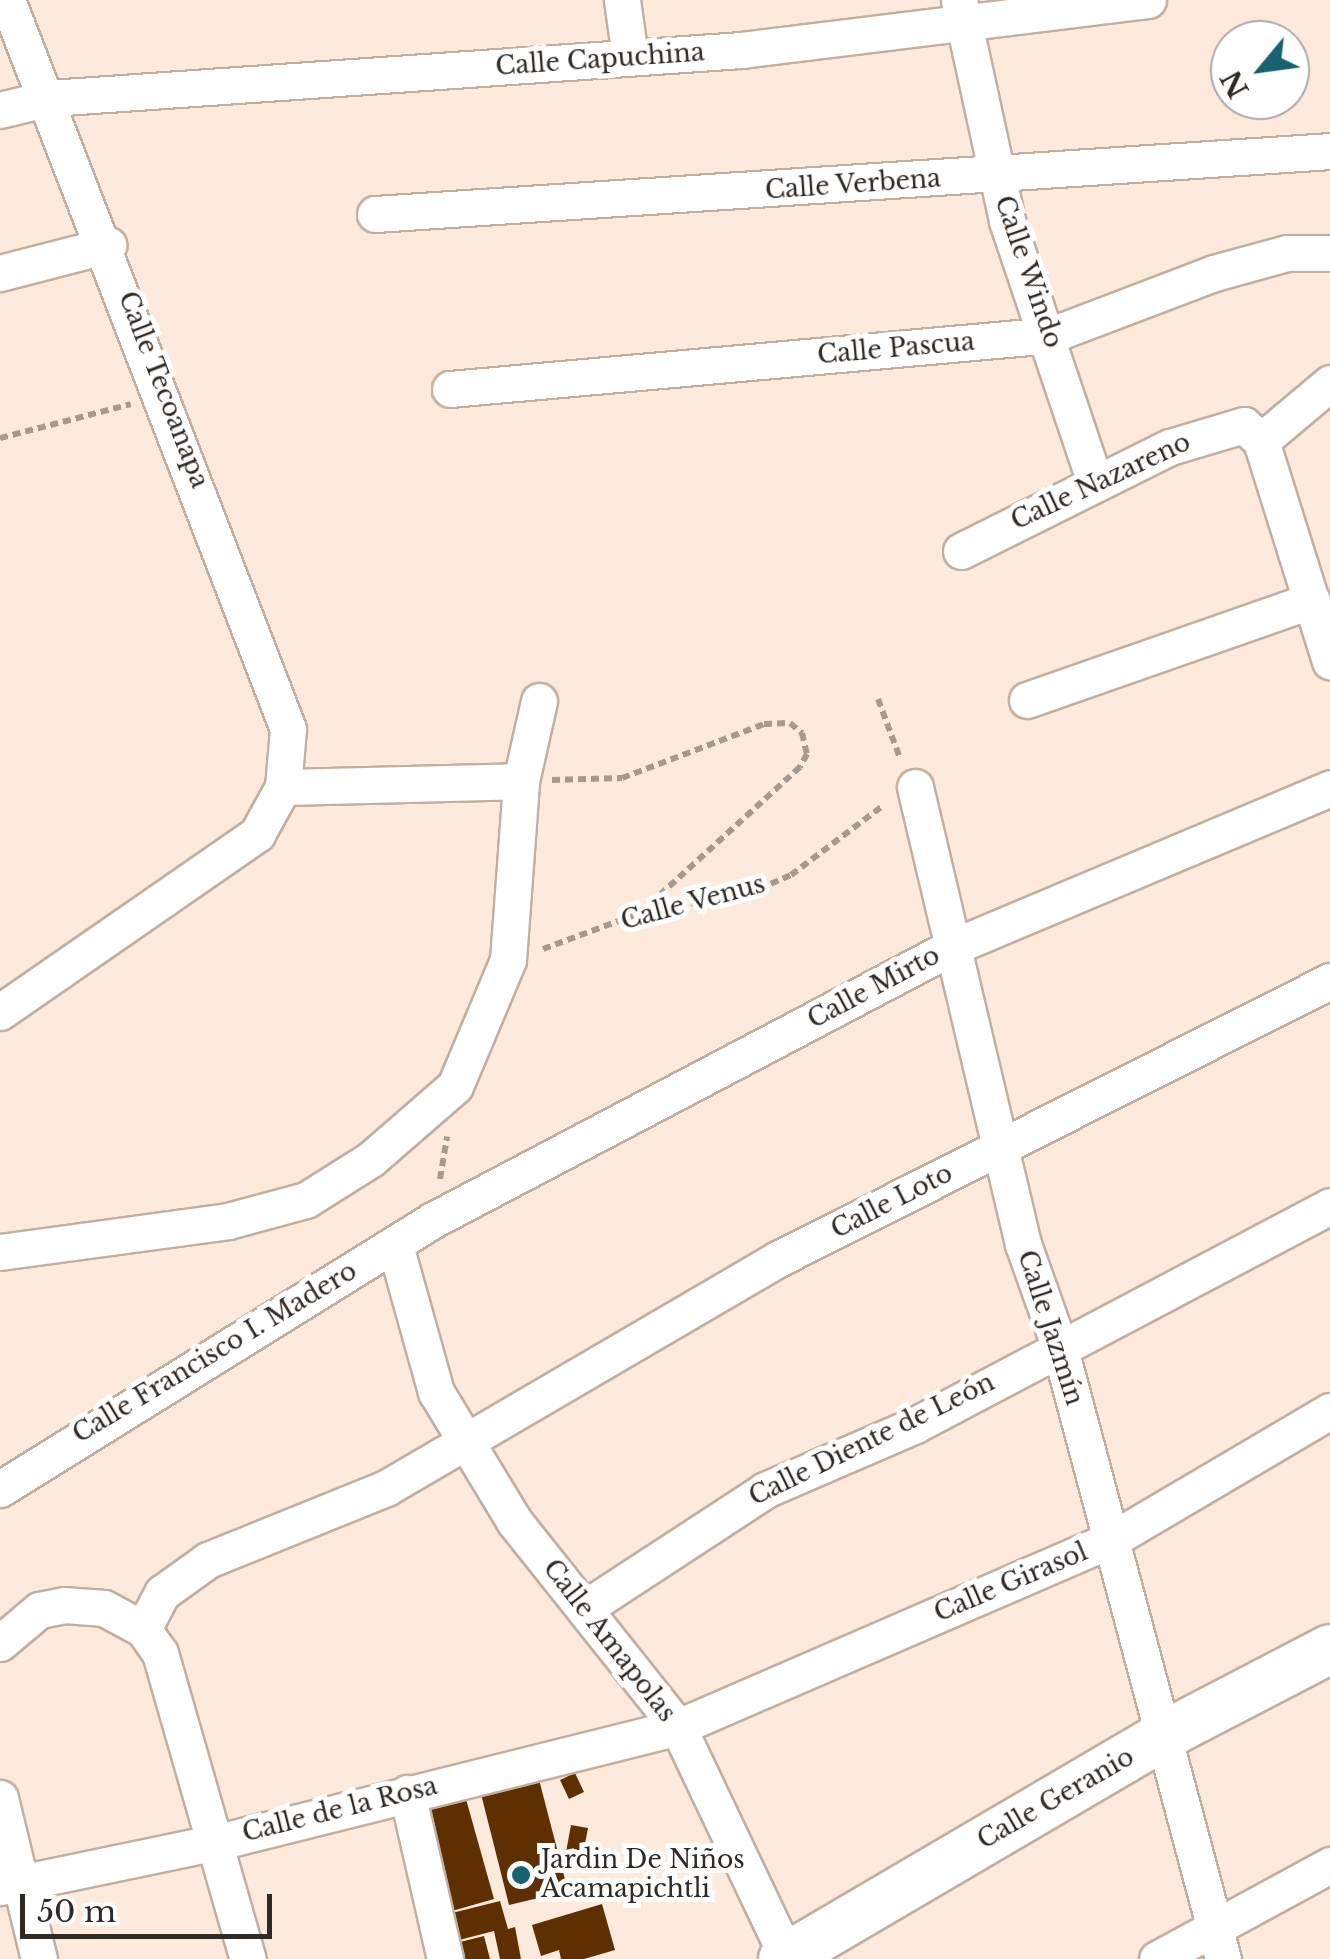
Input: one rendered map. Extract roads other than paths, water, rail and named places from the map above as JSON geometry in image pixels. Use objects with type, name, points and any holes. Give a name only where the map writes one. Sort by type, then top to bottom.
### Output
[{"type":"street","name":"Calle Tecoanapa","points":[[8,0],[166,394],[288,728],[283,787]]},
{"type":"street","points":[[622,0],[630,57]]},
{"type":"street","name":"Calle Capuchina","points":[[0,110],[50,98],[630,57],[962,9],[1148,0]]},
{"type":"street","name":"Calle Windo","points":[[962,9],[996,176],[1051,335],[1095,483]]},
{"type":"street","name":"Calle Verbena","points":[[375,214],[1330,151]]},
{"type":"street","points":[[0,273],[108,245]]},
{"type":"street","name":"Calle Pascua","points":[[450,389],[1051,335],[1214,273],[1287,253],[1330,253]]},
{"type":"street","points":[[1330,383],[1253,433],[1330,661]]},
{"type":"street","name":"Calle Nazareno","points":[[961,551],[1095,483],[1205,434],[1253,433]]},
{"type":"street","points":[[1027,700],[1312,600]]},
{"type":"street","points":[[0,1252],[228,1222],[306,1200],[371,1159],[455,1086],[508,960],[521,781],[540,701]]},
{"type":"street","points":[[0,1012],[257,834],[283,787],[521,781]]},
{"type":"street","name":"Calle Jazmín","points":[[914,788],[1000,1146],[1059,1345],[1219,1944]]},
{"type":"street","name":"Calle Mirto","points":[[433,1220],[950,948],[1330,788]]},
{"type":"street","name":"Calle Loto","points":[[151,1641],[162,1592],[208,1560],[386,1488],[778,1259],[1330,981]]},
{"type":"street","name":"Calle Diente de León","points":[[585,1608],[764,1490],[915,1425],[1059,1345],[1330,1206]]},
{"type":"street","name":"Calle Francisco I. Madero","points":[[0,1490],[433,1220]]},
{"type":"street","name":"Calle Amapolas","points":[[394,1245],[436,1392],[514,1522],[678,1727],[785,1958]]},
{"type":"street","name":"Calle Girasol","points":[[678,1727],[1111,1540],[1330,1411]]},
{"type":"street","points":[[0,1642],[39,1610],[64,1606],[104,1608],[151,1641],[218,1842],[248,1959]]},
{"type":"street","name":"Calle Geranio","points":[[785,1958],[1163,1736],[1330,1649]]},
{"type":"street","name":"Calle de la Rosa","points":[[10,1885],[218,1842],[678,1727]]},
{"type":"street","points":[[407,1793],[445,1959]]},
{"type":"street","points":[[0,1798],[10,1885],[39,1959]]},
{"type":"street","points":[[1157,1959],[1219,1944],[1330,1865]]},
{"type":"place","name":"Jardin De Niños Acamapichtli","points":[[521,1875]]}]
